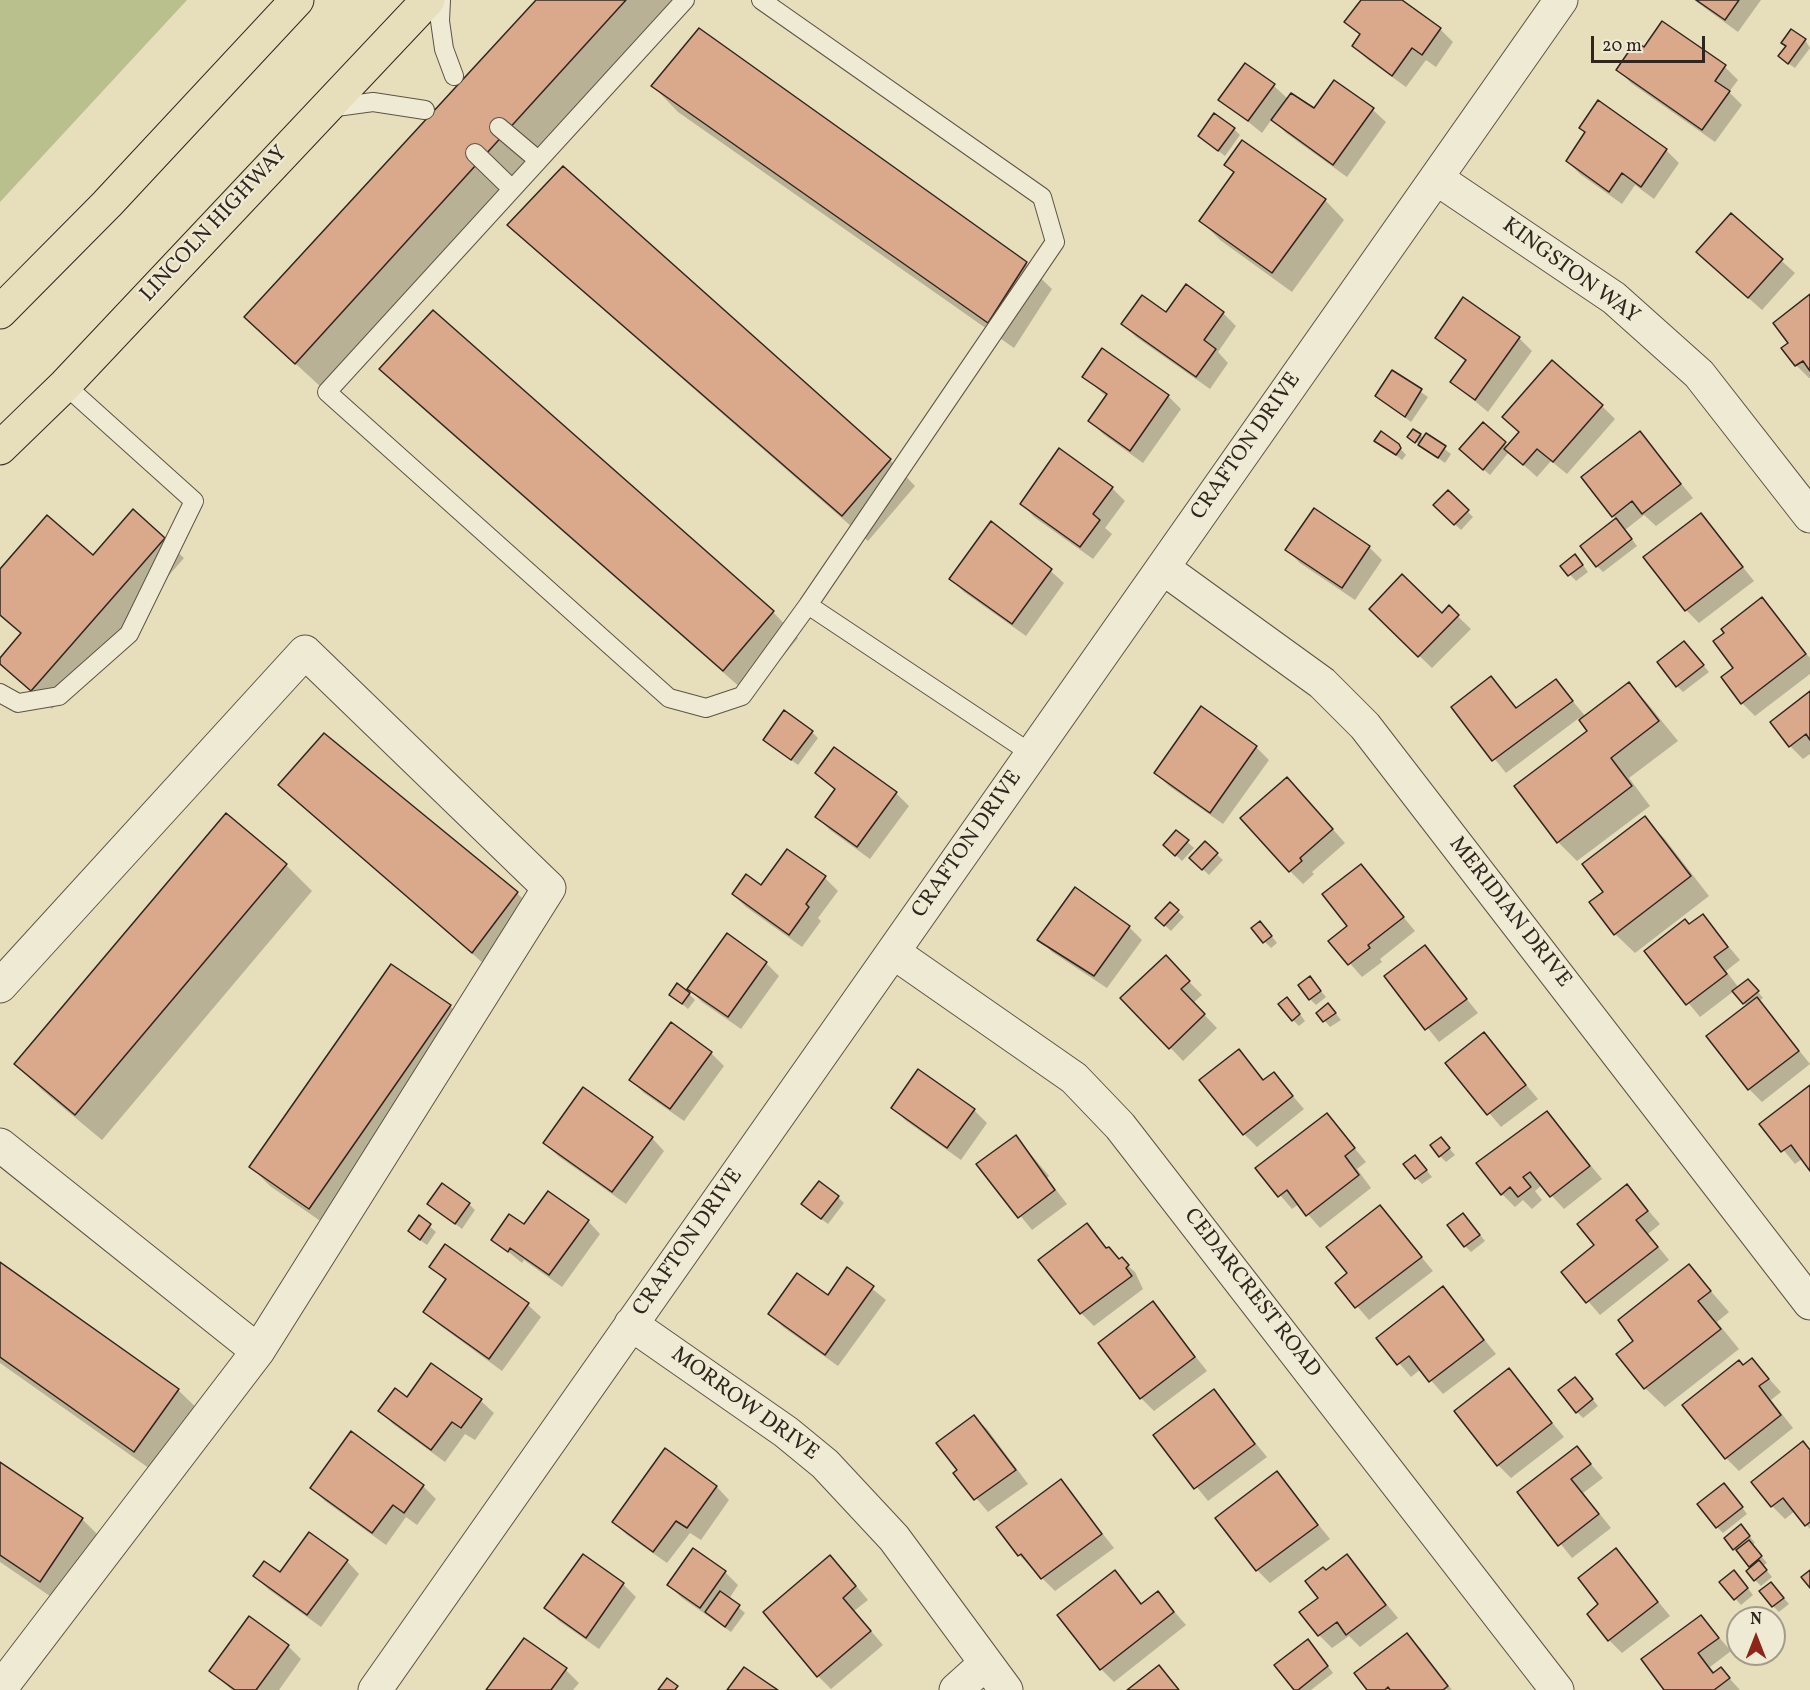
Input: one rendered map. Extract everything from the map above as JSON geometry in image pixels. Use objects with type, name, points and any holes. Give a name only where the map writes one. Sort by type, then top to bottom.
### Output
[{"type":"highway","points":[[0,312],[106,204],[297,0]]},
{"type":"highway","name":"LINCOLN HIGHWAY","points":[[0,448],[65,385],[429,0]]},
{"type":"street","name":"CRAFTON DRIVE","points":[[375,1690],[1561,0]]},
{"type":"street","name":"KINGSTON WAY","points":[[1436,178],[1614,298],[1699,374],[1810,516]]},
{"type":"street","name":"MERIDIAN DRIVE","points":[[1163,568],[1322,683],[1365,726],[1810,1303]]},
{"type":"street","points":[[0,986],[305,652],[549,888],[258,1351],[4,1673]]},
{"type":"street","name":"CEDARCREST ROAD","points":[[893,952],[1074,1078],[1120,1126],[1557,1690]]},
{"type":"street","points":[[0,1145],[258,1351]]},
{"type":"street","name":"MORROW DRIVE","points":[[631,1324],[786,1432],[825,1464],[894,1538],[1006,1690]]},
{"type":"street","points":[[956,1690],[986,1663]]},
{"type":"lane","points":[[441,0],[440,21],[444,49],[454,76]]},
{"type":"lane","points":[[685,0],[327,392],[669,698],[706,708],[742,696],[808,605],[1055,242],[1042,197],[761,0]]},
{"type":"lane","points":[[325,108],[373,102],[425,110]]},
{"type":"lane","points":[[499,127],[538,159]]},
{"type":"lane","points":[[475,153],[512,189]]},
{"type":"lane","points":[[0,693],[18,703],[58,696],[129,634],[194,501],[65,385]]},
{"type":"lane","points":[[808,605],[1032,754]]},
{"type":"green space","points":[[0,0],[187,0],[0,202]]},
{"type":"building","points":[[536,0],[626,0],[295,364],[244,317]]},
{"type":"building","points":[[1361,0],[1402,0],[1441,28],[1422,55],[1412,48],[1392,76],[1352,46],[1360,34],[1344,22]]},
{"type":"building","points":[[1696,0],[1739,0],[1725,20]]},
{"type":"building","points":[[1662,21],[1726,65],[1715,81],[1730,91],[1702,130],[1616,70],[1636,41],[1644,47]]},
{"type":"building","points":[[699,28],[1027,262],[988,323],[651,86]]},
{"type":"building","points":[[1791,29],[1806,39],[1788,64],[1778,56],[1786,46],[1781,43]]},
{"type":"building","points":[[1245,63],[1275,84],[1248,121],[1218,100]]},
{"type":"building","points":[[1334,80],[1374,108],[1333,165],[1271,120],[1291,93],[1314,108]]},
{"type":"building","points":[[1598,100],[1667,149],[1641,187],[1622,173],[1609,192],[1566,161],[1585,132],[1579,128]]},
{"type":"building","points":[[1214,113],[1235,128],[1218,151],[1198,136]]},
{"type":"building","points":[[1242,140],[1326,199],[1272,273],[1199,221],[1234,172],[1224,165]]},
{"type":"building","points":[[563,166],[891,459],[842,516],[507,225]]},
{"type":"building","points":[[1731,213],[1783,259],[1748,298],[1696,252]]},
{"type":"building","points":[[1186,284],[1224,312],[1204,340],[1216,349],[1196,377],[1121,324],[1142,295],[1166,312]]},
{"type":"building","points":[[1810,294],[1810,371],[1803,361],[1795,366],[1781,348],[1788,343],[1773,323]]},
{"type":"building","points":[[1463,297],[1520,337],[1475,400],[1450,382],[1466,360],[1435,338]]},
{"type":"building","points":[[433,310],[774,611],[723,671],[379,369]]},
{"type":"building","points":[[1102,348],[1169,395],[1130,451],[1088,421],[1107,394],[1082,377]]},
{"type":"building","points":[[1552,360],[1603,405],[1553,462],[1537,449],[1523,465],[1504,449],[1519,432],[1502,417]]},
{"type":"building","points":[[1392,370],[1422,389],[1405,417],[1375,396]]},
{"type":"building","points":[[1483,422],[1506,442],[1483,470],[1459,449]]},
{"type":"building","points":[[1413,429],[1421,434],[1415,443],[1407,437]]},
{"type":"building","points":[[1381,431],[1399,444],[1401,448],[1396,455],[1374,441]]},
{"type":"building","points":[[1640,431],[1681,484],[1642,514],[1632,501],[1612,517],[1581,477]]},
{"type":"building","points":[[1426,433],[1446,446],[1438,458],[1418,445]]},
{"type":"building","points":[[1059,448],[1113,487],[1093,514],[1100,520],[1080,547],[1020,504]]},
{"type":"building","points":[[1448,490],[1469,510],[1454,525],[1433,505]]},
{"type":"building","points":[[1314,508],[1370,546],[1342,588],[1285,550]]},
{"type":"building","points":[[133,509],[165,538],[31,691],[0,664],[0,658],[21,633],[0,615],[0,569],[47,515],[93,555]]},
{"type":"building","points":[[1701,513],[1743,567],[1685,611],[1643,557]]},
{"type":"building","points":[[1616,518],[1632,539],[1596,567],[1580,546]]},
{"type":"building","points":[[991,521],[1052,569],[1012,624],[949,579]]},
{"type":"building","points":[[1575,554],[1583,565],[1568,576],[1560,566]]},
{"type":"building","points":[[1402,574],[1442,613],[1449,605],[1459,615],[1418,657],[1369,609]]},
{"type":"building","points":[[1762,597],[1806,654],[1741,704],[1721,677],[1733,668],[1713,641],[1724,633],[1721,629]]},
{"type":"building","points":[[1684,641],[1704,665],[1676,687],[1657,662]]},
{"type":"building","points":[[1491,676],[1516,708],[1556,679],[1573,701],[1492,761],[1451,707]]},
{"type":"building","points":[[1629,682],[1659,721],[1611,758],[1632,786],[1557,843],[1514,786],[1587,731],[1579,720]]},
{"type":"building","points":[[1810,691],[1810,740],[1806,734],[1789,747],[1770,722]]},
{"type":"building","points":[[1201,706],[1257,746],[1210,813],[1154,773]]},
{"type":"building","points":[[784,710],[813,731],[791,760],[763,740]]},
{"type":"building","points":[[324,733],[518,892],[472,953],[278,785]]},
{"type":"building","points":[[834,747],[897,792],[857,847],[815,817],[835,789],[815,773]]},
{"type":"building","points":[[1287,777],[1333,829],[1300,858],[1302,861],[1289,872],[1240,818]]},
{"type":"building","points":[[226,813],[287,864],[75,1115],[14,1064]]},
{"type":"building","points":[[1645,816],[1691,876],[1614,935],[1589,902],[1603,892],[1582,864]]},
{"type":"building","points":[[1176,830],[1189,840],[1175,856],[1163,845]]},
{"type":"building","points":[[1205,841],[1218,853],[1202,870],[1189,858]]},
{"type":"building","points":[[787,849],[826,876],[806,904],[809,907],[789,935],[732,894],[746,874],[761,885]]},
{"type":"building","points":[[1361,864],[1404,917],[1368,945],[1370,948],[1348,965],[1328,941],[1347,926],[1322,894]]},
{"type":"building","points":[[1075,887],[1130,926],[1094,976],[1037,940]]},
{"type":"building","points":[[1170,902],[1179,910],[1164,926],[1155,918]]},
{"type":"building","points":[[1703,914],[1728,947],[1714,957],[1727,974],[1686,1005],[1644,951],[1685,919],[1689,924]]},
{"type":"building","points":[[1260,921],[1272,936],[1263,943],[1251,928]]},
{"type":"building","points":[[727,933],[767,962],[728,1017],[687,989]]},
{"type":"building","points":[[1425,945],[1467,999],[1425,1030],[1384,976]]},
{"type":"building","points":[[1166,955],[1190,981],[1181,989],[1205,1014],[1169,1049],[1120,998]]},
{"type":"building","points":[[391,964],[451,1005],[309,1209],[249,1167]]},
{"type":"building","points":[[1310,976],[1321,991],[1309,1000],[1298,985]]},
{"type":"building","points":[[1748,979],[1759,991],[1743,1004],[1732,991]]},
{"type":"building","points":[[677,983],[690,993],[682,1004],[669,995]]},
{"type":"building","points":[[1287,997],[1300,1014],[1292,1021],[1278,1004]]},
{"type":"building","points":[[1757,997],[1799,1051],[1748,1090],[1706,1036]]},
{"type":"building","points":[[1328,1003],[1336,1013],[1323,1022],[1316,1013]]},
{"type":"building","points":[[671,1022],[712,1052],[670,1109],[629,1080]]},
{"type":"building","points":[[1484,1032],[1526,1085],[1487,1115],[1445,1063]]},
{"type":"building","points":[[1239,1049],[1263,1080],[1274,1072],[1293,1096],[1243,1135],[1199,1080]]},
{"type":"building","points":[[918,1069],[975,1109],[947,1148],[891,1108]]},
{"type":"building","points":[[1810,1085],[1810,1171],[1791,1145],[1781,1152],[1759,1124]]},
{"type":"building","points":[[583,1087],[653,1137],[612,1192],[543,1143]]},
{"type":"building","points":[[1547,1111],[1590,1166],[1550,1197],[1530,1172],[1523,1177],[1531,1187],[1518,1197],[1510,1187],[1501,1195],[1476,1163]]},
{"type":"building","points":[[1327,1113],[1355,1148],[1345,1156],[1359,1175],[1306,1216],[1287,1190],[1278,1197],[1255,1168]]},
{"type":"building","points":[[1016,1135],[1055,1190],[1018,1218],[976,1164]]},
{"type":"building","points":[[1441,1137],[1450,1148],[1439,1157],[1430,1145]]},
{"type":"building","points":[[1415,1155],[1427,1170],[1415,1179],[1403,1164]]},
{"type":"building","points":[[819,1181],[839,1196],[821,1219],[801,1204]]},
{"type":"building","points":[[442,1183],[470,1203],[455,1224],[427,1204]]},
{"type":"building","points":[[1627,1184],[1648,1211],[1636,1220],[1658,1247],[1586,1303],[1561,1272],[1594,1245],[1577,1224]]},
{"type":"building","points":[[548,1191],[589,1220],[549,1275],[510,1248],[508,1252],[491,1240],[509,1214],[524,1224]]},
{"type":"building","points":[[1380,1205],[1422,1257],[1355,1308],[1335,1283],[1347,1273],[1326,1247]]},
{"type":"building","points":[[1463,1213],[1480,1235],[1464,1247],[1447,1225]]},
{"type":"building","points":[[419,1215],[431,1224],[420,1240],[408,1231]]},
{"type":"building","points":[[1087,1223],[1106,1248],[1109,1247],[1119,1259],[1122,1257],[1129,1265],[1126,1268],[1132,1276],[1080,1314],[1038,1260]]},
{"type":"building","points":[[445,1244],[529,1303],[489,1359],[423,1312],[446,1279],[429,1267]]},
{"type":"building","points":[[0,1262],[179,1389],[134,1452],[0,1357]]},
{"type":"building","points":[[1689,1264],[1711,1291],[1698,1301],[1721,1329],[1644,1389],[1616,1354],[1633,1341],[1618,1320]]},
{"type":"building","points":[[847,1267],[874,1286],[825,1355],[768,1314],[797,1273],[828,1295]]},
{"type":"building","points":[[1443,1286],[1484,1340],[1429,1382],[1409,1356],[1397,1365],[1376,1338]]},
{"type":"building","points":[[1153,1301],[1195,1357],[1140,1399],[1098,1343]]},
{"type":"building","points":[[1752,1358],[1769,1379],[1759,1386],[1781,1415],[1725,1459],[1682,1405],[1739,1360],[1743,1365]]},
{"type":"building","points":[[431,1363],[482,1399],[461,1428],[452,1422],[431,1450],[378,1411],[395,1388],[407,1397]]},
{"type":"building","points":[[1509,1368],[1552,1423],[1497,1466],[1454,1411]]},
{"type":"building","points":[[1575,1377],[1593,1399],[1576,1413],[1558,1390]]},
{"type":"building","points":[[1214,1389],[1255,1444],[1194,1489],[1153,1435]]},
{"type":"building","points":[[974,1415],[1016,1470],[974,1500],[953,1473],[957,1470],[936,1443]]},
{"type":"building","points":[[351,1431],[424,1485],[404,1513],[393,1505],[372,1533],[310,1488]]},
{"type":"building","points":[[1803,1441],[1810,1450],[1810,1522],[1805,1526],[1783,1498],[1771,1507],[1751,1482]]},
{"type":"building","points":[[1577,1446],[1591,1464],[1571,1479],[1599,1514],[1558,1546],[1517,1492]]},
{"type":"building","points":[[665,1448],[717,1486],[687,1528],[676,1521],[653,1552],[612,1522]]},
{"type":"building","points":[[0,1462],[83,1518],[40,1582],[0,1555]]},
{"type":"building","points":[[1277,1471],[1318,1525],[1256,1571],[1215,1518]]},
{"type":"building","points":[[1061,1479],[1102,1534],[1041,1579],[1021,1554],[1018,1556],[996,1527]]},
{"type":"building","points":[[1724,1483],[1743,1507],[1716,1528],[1697,1504]]},
{"type":"building","points":[[1741,1524],[1750,1536],[1733,1550],[1724,1538]]},
{"type":"building","points":[[309,1532],[348,1560],[307,1615],[253,1576],[264,1561],[280,1572]]},
{"type":"building","points":[[1749,1540],[1762,1556],[1749,1567],[1736,1550]]},
{"type":"building","points":[[693,1548],[726,1571],[700,1608],[667,1585]]},
{"type":"building","points":[[1616,1548],[1658,1602],[1608,1641],[1587,1614],[1598,1604],[1578,1578]]},
{"type":"building","points":[[583,1554],[624,1583],[586,1638],[544,1608]]},
{"type":"building","points":[[1347,1554],[1386,1605],[1346,1635],[1337,1622],[1318,1636],[1299,1612],[1318,1598],[1305,1581],[1323,1567],[1326,1570]]},
{"type":"building","points":[[830,1555],[856,1586],[843,1598],[871,1631],[817,1677],[763,1612]]},
{"type":"building","points":[[1759,1560],[1767,1570],[1754,1581],[1746,1571]]},
{"type":"building","points":[[1115,1570],[1141,1604],[1158,1591],[1174,1612],[1100,1670],[1057,1615]]},
{"type":"building","points":[[1734,1570],[1748,1588],[1734,1600],[1719,1582]]},
{"type":"building","points":[[1810,1570],[1810,1588],[1801,1577]]},
{"type":"building","points":[[1771,1582],[1784,1598],[1771,1606],[1759,1591]]},
{"type":"building","points":[[720,1591],[740,1605],[725,1627],[705,1612]]},
{"type":"building","points":[[1701,1615],[1719,1638],[1698,1653],[1713,1673],[1721,1667],[1730,1678],[1714,1690],[1664,1690],[1641,1659]]},
{"type":"building","points":[[249,1616],[289,1645],[256,1690],[235,1690],[209,1671]]},
{"type":"building","points":[[1407,1633],[1448,1686],[1443,1690],[1390,1690],[1388,1687],[1385,1690],[1367,1690],[1354,1673]]},
{"type":"building","points":[[524,1638],[567,1668],[551,1690],[486,1690]]},
{"type":"building","points":[[1308,1639],[1328,1666],[1298,1690],[1294,1690],[1274,1665]]},
{"type":"building","points":[[1159,1665],[1179,1690],[1127,1690]]},
{"type":"building","points":[[744,1667],[778,1690],[727,1690]]},
{"type":"building","points":[[667,1678],[678,1686],[675,1690],[658,1690]]}]
